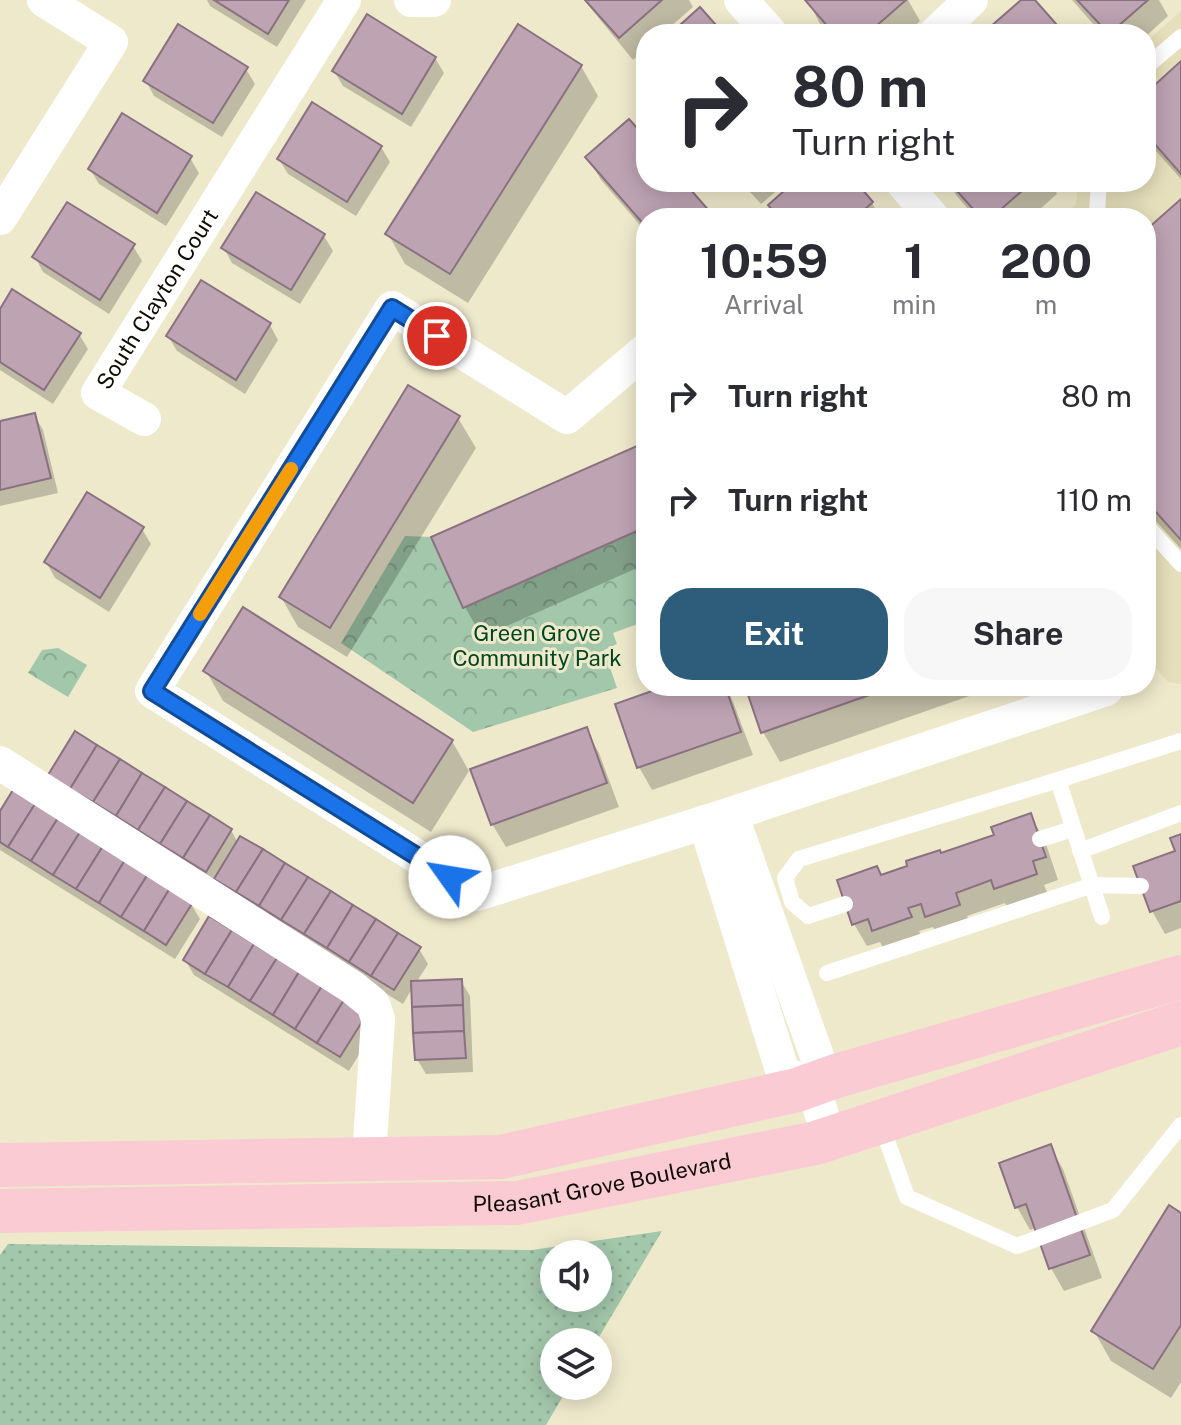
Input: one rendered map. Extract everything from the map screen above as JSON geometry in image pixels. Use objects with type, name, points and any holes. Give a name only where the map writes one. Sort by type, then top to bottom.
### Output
[{"type":"main road","name":"Pleasant Grove Boulevard","points":[[0,1165],[501,1157],[813,1085],[1181,977]]},
{"type":"main road","name":"Pleasant Grove Boulevard","points":[[0,1211],[517,1203],[816,1143],[1181,1023]]},
{"type":"street","points":[[0,218],[111,42],[44,0]]},
{"type":"street","name":"South Clayton Court","points":[[144,419],[98,393],[344,0]]},
{"type":"street","points":[[411,0],[434,0]]},
{"type":"street","points":[[741,0],[762,24]]},
{"type":"street","points":[[946,24],[971,0]]},
{"type":"street","points":[[911,192],[924,208]]},
{"type":"street","points":[[636,358],[567,417],[392,308],[152,691],[477,894],[1085,696]]},
{"type":"street","points":[[0,763],[352,987],[373,1004],[378,1019],[369,1159]]},
{"type":"street","points":[[718,818],[801,1010],[819,1062],[813,1085],[829,1139]]},
{"type":"street","points":[[718,818],[766,1019],[783,1073],[813,1085]]},
{"type":"street","points":[[766,1019],[801,1010]]},
{"type":"lane","points":[[1156,58],[1181,37]]},
{"type":"lane","points":[[1156,536],[1181,564]]},
{"type":"lane","points":[[845,904],[808,916],[792,902],[785,878],[799,859],[1181,741]]},
{"type":"lane","points":[[1058,780],[1102,917]]},
{"type":"lane","points":[[1080,851],[1181,813]]},
{"type":"lane","points":[[1040,839],[1073,829]]},
{"type":"lane","points":[[827,973],[1093,885],[1141,886]]},
{"type":"lane","points":[[880,1123],[907,1197],[1017,1246],[1113,1210],[1181,1125]]},
{"type":"shaded area","points":[[1181,11],[1181,684],[1168,682],[1156,668],[1156,208],[1071,208],[1076,204],[1077,192],[1156,192],[1156,33]]},
{"type":"green space","name":"Green Grove Community Park","points":[[636,531],[636,625],[613,633],[617,644],[604,650],[617,688],[473,732],[341,643],[405,536],[431,537],[463,608]]},
{"type":"green space","points":[[58,648],[87,665],[68,697],[28,673],[42,650]]},
{"type":"green space","points":[[662,1231],[604,1328],[540,1328],[540,1400],[561,1400],[546,1425],[0,1425],[0,1255],[8,1244],[540,1249],[540,1312],[612,1312],[612,1240],[600,1240]]},
{"type":"building","points":[[214,0],[289,0],[268,34]]},
{"type":"building","points":[[585,0],[662,0],[619,38]]},
{"type":"building","points":[[805,0],[906,0],[878,24],[825,24]]},
{"type":"building","points":[[1021,0],[1035,0],[1056,24],[993,24]]},
{"type":"building","points":[[1077,0],[1148,0],[1120,24],[1100,24]]},
{"type":"building","points":[[700,7],[715,24],[681,24]]},
{"type":"building","points":[[367,14],[436,57],[402,114],[332,71]]},
{"type":"building","points":[[178,24],[248,67],[213,123],[143,81]]},
{"type":"building","points":[[518,24],[582,65],[450,274],[385,234]]},
{"type":"building","points":[[1181,61],[1181,174],[1156,145],[1156,84]]},
{"type":"building","points":[[312,102],[382,146],[347,202],[277,159]]},
{"type":"building","points":[[122,113],[192,156],[157,213],[88,169]]},
{"type":"building","points":[[629,119],[636,127],[636,192],[693,192],[707,208],[636,208],[636,216],[585,157]]},
{"type":"building","points":[[256,192],[325,234],[291,290],[221,248]]},
{"type":"building","points":[[783,192],[864,192],[873,202],[866,208],[771,208],[768,205]]},
{"type":"building","points":[[958,192],[1021,192],[1002,208],[972,208]]},
{"type":"building","points":[[1181,199],[1181,540],[1156,512],[1156,221]]},
{"type":"building","points":[[67,202],[135,244],[100,300],[32,257]]},
{"type":"building","points":[[201,280],[271,323],[236,380],[166,336]]},
{"type":"building","points":[[12,289],[81,333],[44,390],[0,362],[0,309]]},
{"type":"building","points":[[408,385],[460,416],[330,628],[279,597]]},
{"type":"building","points":[[35,413],[51,478],[0,490],[0,421]]},
{"type":"building","points":[[636,446],[636,531],[463,608],[431,537]]},
{"type":"building","points":[[87,492],[144,527],[100,598],[44,562]]},
{"type":"building","points":[[243,607],[453,740],[413,803],[203,671]]},
{"type":"building","points":[[638,696],[728,696],[741,732],[637,768],[615,704]]},
{"type":"building","points":[[748,696],[866,696],[761,733]]},
{"type":"building","points":[[587,727],[607,783],[491,825],[470,769]]},
{"type":"building","points":[[75,731],[97,745],[70,789],[48,775]]},
{"type":"building","points":[[97,745],[120,759],[93,802],[70,789]]},
{"type":"building","points":[[120,759],[142,773],[116,816],[93,802]]},
{"type":"building","points":[[142,773],[165,787],[138,830],[116,816]]},
{"type":"building","points":[[165,787],[187,801],[160,844],[138,830]]},
{"type":"building","points":[[13,790],[35,804],[8,847],[0,842],[0,811]]},
{"type":"building","points":[[187,801],[210,815],[183,858],[160,844]]},
{"type":"building","points":[[35,804],[58,818],[31,861],[8,847]]},
{"type":"building","points":[[1031,813],[1046,857],[1033,861],[1037,874],[994,889],[991,880],[956,893],[960,905],[925,917],[921,904],[908,908],[912,917],[872,931],[868,919],[852,925],[837,880],[877,866],[881,875],[907,866],[906,861],[994,835],[991,827]]},
{"type":"building","points":[[210,815],[232,829],[206,872],[183,858]]},
{"type":"building","points":[[58,818],[80,832],[53,875],[31,861]]},
{"type":"building","points":[[80,832],[103,846],[76,889],[53,875]]},
{"type":"building","points":[[1181,834],[1181,901],[1150,912],[1133,866],[1175,851],[1170,838]]},
{"type":"building","points":[[240,836],[263,849],[236,892],[214,879]]},
{"type":"building","points":[[103,846],[125,860],[99,903],[76,889]]},
{"type":"building","points":[[263,849],[285,863],[259,906],[236,892]]},
{"type":"building","points":[[125,860],[148,874],[121,917],[99,903]]},
{"type":"building","points":[[285,863],[308,877],[281,920],[259,906]]},
{"type":"building","points":[[148,874],[170,888],[144,931],[121,917]]},
{"type":"building","points":[[308,877],[331,891],[304,934],[281,920]]},
{"type":"building","points":[[170,888],[193,902],[166,945],[144,931]]},
{"type":"building","points":[[331,891],[353,905],[327,948],[304,934]]},
{"type":"building","points":[[353,905],[376,919],[349,962],[327,948]]},
{"type":"building","points":[[209,916],[232,930],[205,974],[183,960]]},
{"type":"building","points":[[376,919],[398,933],[371,976],[349,962]]},
{"type":"building","points":[[232,930],[254,944],[228,987],[205,974]]},
{"type":"building","points":[[398,933],[421,947],[394,990],[371,976]]},
{"type":"building","points":[[254,944],[277,958],[250,1001],[228,987]]},
{"type":"building","points":[[277,958],[299,972],[273,1015],[250,1001]]},
{"type":"building","points":[[299,972],[322,986],[295,1029],[273,1015]]},
{"type":"building","points":[[462,979],[463,1005],[412,1007],[411,981]]},
{"type":"building","points":[[322,986],[344,1000],[317,1043],[295,1029]]},
{"type":"building","points":[[344,1000],[367,1014],[340,1057],[317,1043]]},
{"type":"building","points":[[463,1005],[464,1031],[413,1033],[412,1007]]},
{"type":"building","points":[[464,1031],[466,1058],[415,1060],[413,1033]]},
{"type":"building","points":[[1051,1144],[1090,1255],[1049,1269],[1026,1204],[1015,1208],[999,1163]]},
{"type":"building","points":[[1169,1205],[1181,1213],[1181,1325],[1153,1369],[1091,1331]]},
{"type":"slow traffic","points":[[200,614],[291,469]]},
{"type":"route","points":[[437,336],[392,308],[152,691],[450,877]]}]
